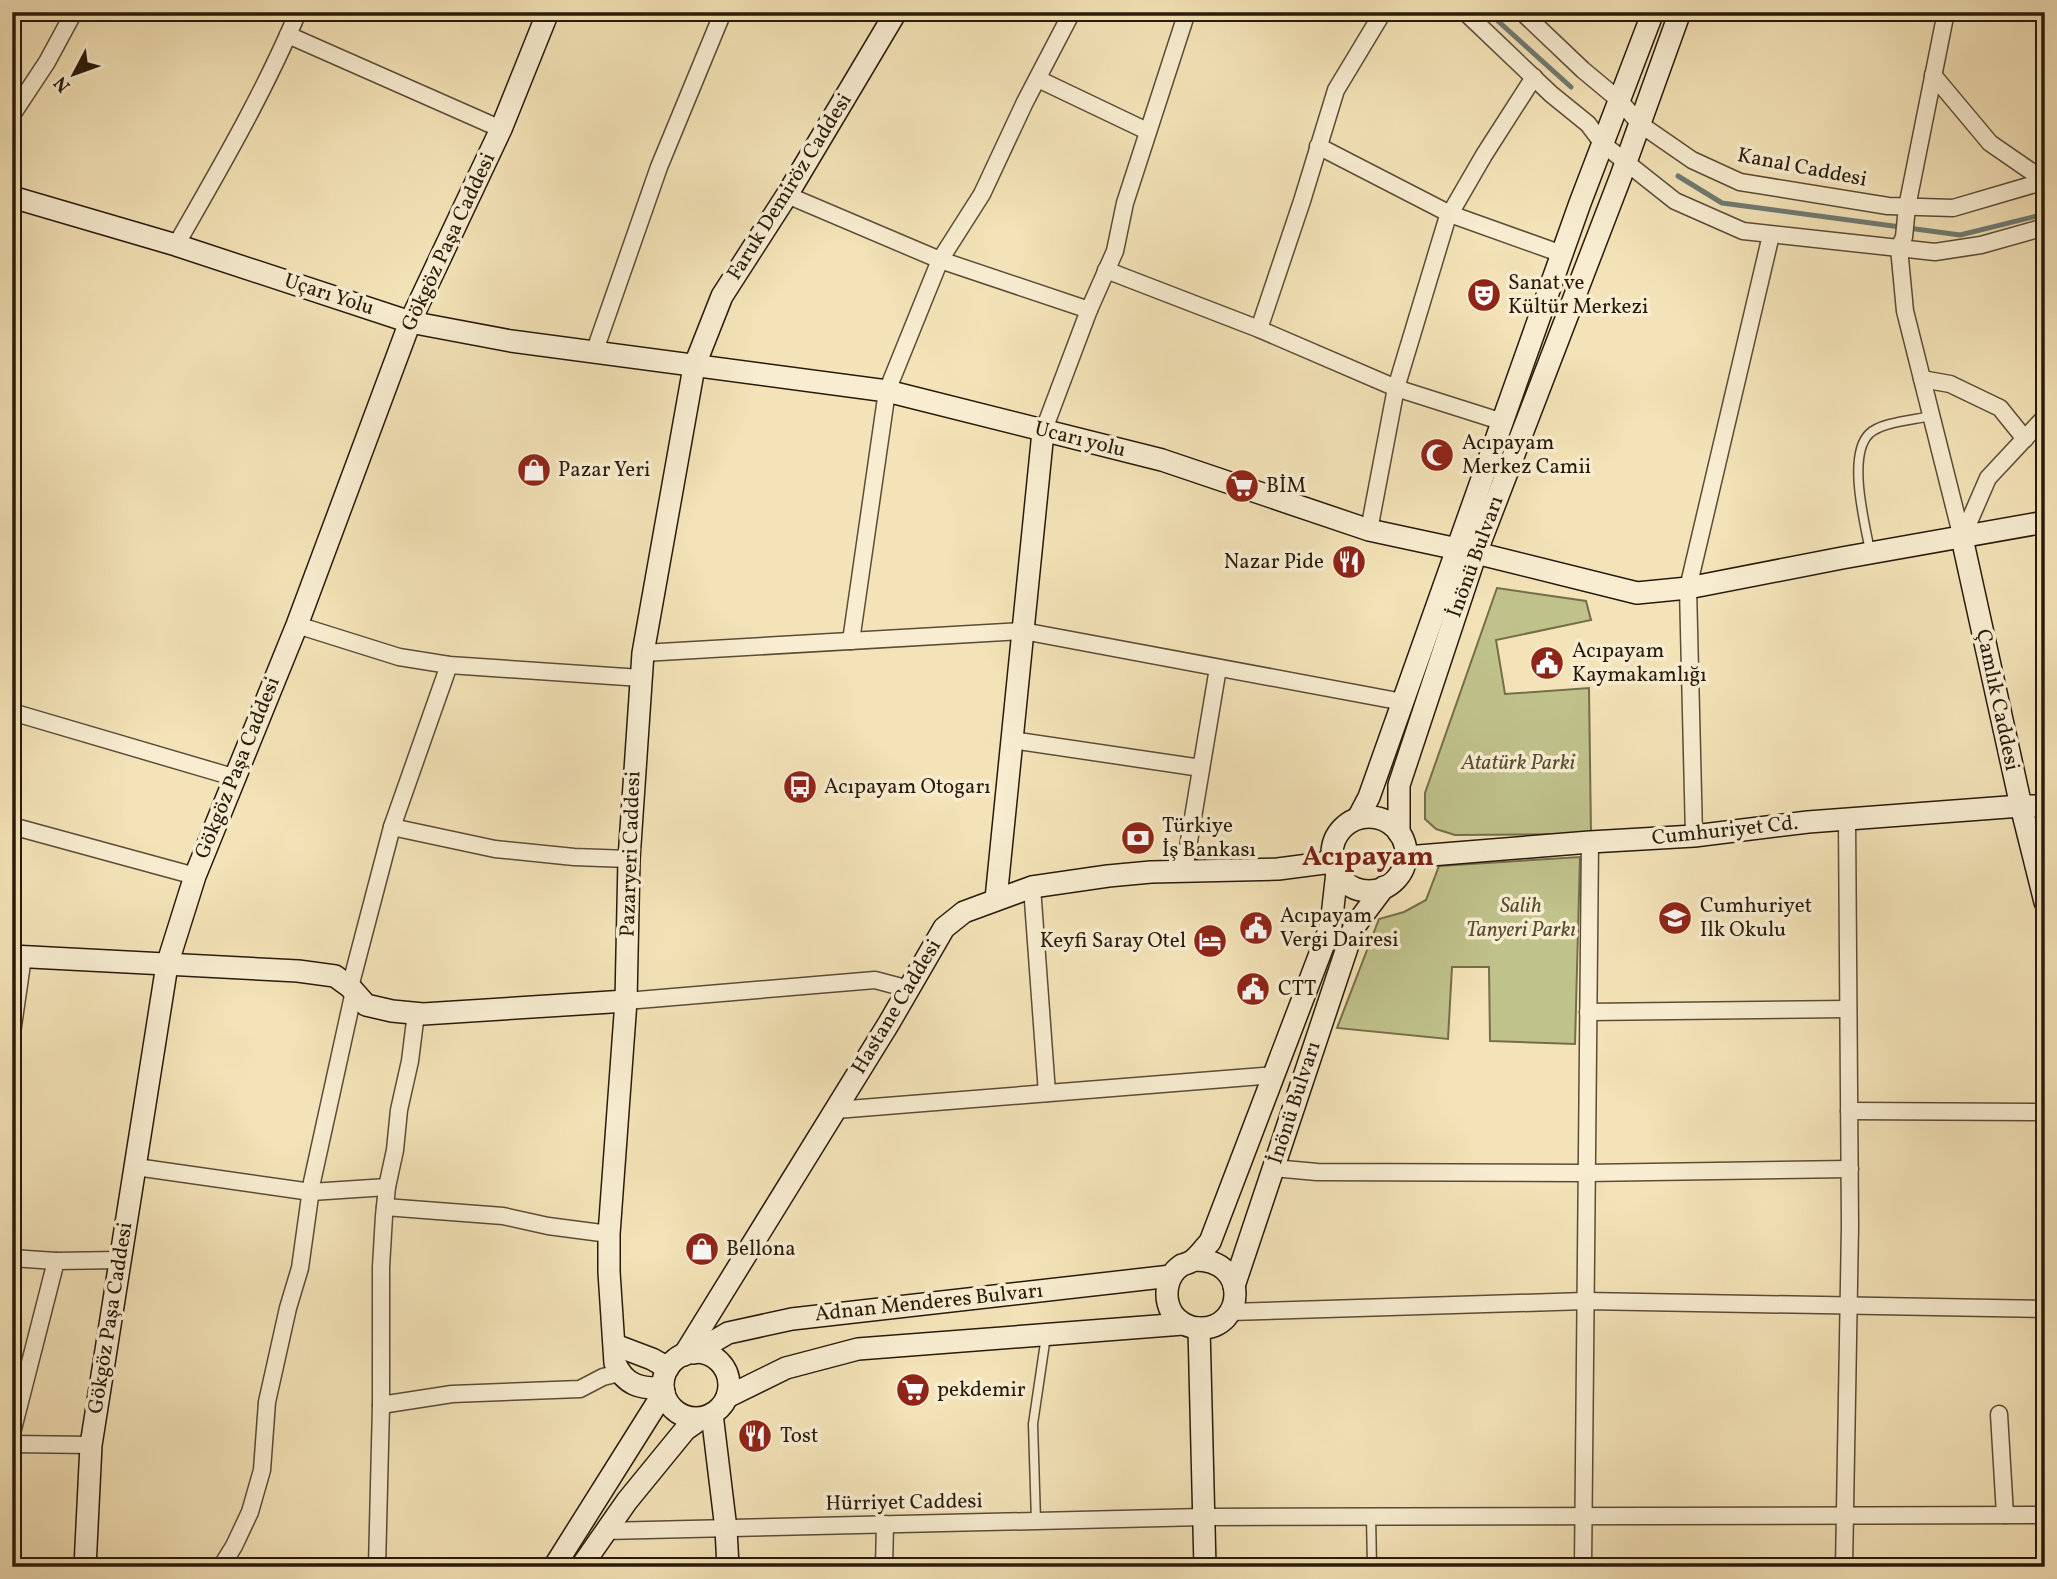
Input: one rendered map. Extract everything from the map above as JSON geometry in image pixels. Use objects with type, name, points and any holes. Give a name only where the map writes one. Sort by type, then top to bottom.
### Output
[{"type":"street","points":[[12,115],[47,62],[74,12]]},
{"type":"street","points":[[176,245],[230,151],[298,12]]},
{"type":"street","name":"Gökgöz Paşa Caddesi","points":[[85,1567],[91,1445],[167,965],[195,876],[297,625],[410,322],[501,129],[548,12]]},
{"type":"street","points":[[594,353],[659,167],[723,12]]},
{"type":"street","name":"Faruk Demiröz Caddesi","points":[[694,367],[722,296],[787,195],[896,12]]},
{"type":"street","points":[[851,642],[887,391],[940,260],[982,194],[1072,12]]},
{"type":"street","points":[[996,899],[1043,432],[1089,310],[1115,251],[1125,204],[1187,12]]},
{"type":"street","points":[[1259,329],[1336,90],[1383,12]]},
{"type":"street","points":[[1465,12],[1588,124],[1603,144],[1675,201],[1743,231],[1901,243],[1935,252],[1981,244],[2045,227]]},
{"type":"street","name":"Kanal Caddesi","points":[[1522,12],[1619,100],[1640,124],[1692,160],[1740,182],[1888,206],[1953,208],[2045,181]]},
{"type":"street","name":"İnönü Bulvarı","points":[[1399,833],[1399,785],[1503,422],[1562,254],[1653,12]]},
{"type":"street","name":"İnönü Bulvarı","points":[[1358,818],[1369,797],[1403,702],[1626,162],[1680,12]]},
{"type":"street","points":[[1945,12],[1901,243],[1905,311],[1962,538]]},
{"type":"street","points":[[288,36],[501,129]]},
{"type":"street","points":[[1933,75],[1990,143],[2045,181]]},
{"type":"street","points":[[1369,530],[1395,388],[1447,219],[1534,77]]},
{"type":"street","points":[[1038,79],[1147,131]]},
{"type":"street","points":[[1318,146],[1450,214],[1562,254]]},
{"type":"street","points":[[787,195],[940,260],[1089,310]]},
{"type":"street","name":"Uçarı Yolu","points":[[12,197],[176,245],[410,322],[511,341],[694,367]]},
{"type":"street","points":[[1694,836],[1688,589],[1771,235]]},
{"type":"street","points":[[1106,270],[1259,329],[1395,388],[1503,422]]},
{"type":"street","name":"Ucarı yolu","points":[[694,367],[887,391],[1162,460],[1369,530],[1637,593],[1688,589],[2045,522]]},
{"type":"street","name":"Pazaryeri Caddesi","points":[[619,1373],[615,1363],[609,1234],[626,1001],[629,859],[641,678],[643,653],[694,367]]},
{"type":"street","points":[[1922,379],[1950,384],[2000,408],[2025,439]]},
{"type":"street","points":[[1962,538],[1988,478],[2045,417]]},
{"type":"street","name":"Çamlık Caddesi","points":[[1962,538],[2045,902]]},
{"type":"street","points":[[297,625],[399,657],[449,665],[641,678]]},
{"type":"street","points":[[643,653],[1023,631],[1403,702]]},
{"type":"street","points":[[221,1567],[250,1512],[262,1470],[267,1402],[300,1268],[311,1192],[352,989],[392,827],[449,665]]},
{"type":"street","points":[[1184,871],[1218,668]]},
{"type":"street","points":[[13,714],[233,777]]},
{"type":"street","points":[[1012,740],[1201,768]]},
{"type":"street","name":"Cumhuriyet Cd.","points":[[1405,858],[1694,836],[1847,819],[2045,806]]},
{"type":"street","points":[[1370,817],[1391,824],[1399,833],[1405,844],[1405,858],[1395,880],[1384,887],[1363,891],[1343,881],[1335,867],[1332,851],[1339,830],[1358,818],[1370,817]]},
{"type":"street","points":[[1844,1567],[1850,1169],[1847,819]]},
{"type":"street","points":[[12,826],[195,876]]},
{"type":"street","points":[[392,827],[495,849],[629,859]]},
{"type":"street","points":[[1583,1567],[1590,842]]},
{"type":"street","name":"İnönü Bulvarı","points":[[1193,1260],[1210,1242],[1331,925],[1335,867]]},
{"type":"street","name":"Hastane Caddesi","points":[[674,1371],[836,1110],[944,928],[964,912],[1032,887],[1108,876],[1335,867]]},
{"type":"street","points":[[1032,887],[1046,1093]]},
{"type":"street","name":"İnönü Bulvarı","points":[[1234,1286],[1354,927],[1384,887]]},
{"type":"street","points":[[12,1033],[18,957],[298,971],[335,976],[352,989],[366,1005],[416,1013],[626,1001],[875,980],[909,989]]},
{"type":"street","points":[[1588,1012],[1849,1009]]},
{"type":"street","points":[[377,1567],[381,1267],[385,1207],[416,1013]]},
{"type":"street","points":[[836,1110],[1273,1075]]},
{"type":"street","points":[[1849,1111],[2045,1112]]},
{"type":"street","points":[[136,1167],[311,1192],[387,1187]]},
{"type":"street","points":[[1273,1168],[1317,1172],[1586,1173],[1850,1169]]},
{"type":"street","points":[[385,1207],[503,1216],[548,1226],[609,1234]]},
{"type":"street","points":[[12,1258],[56,1261],[120,1260]]},
{"type":"street","points":[[1193,1260],[1206,1260],[1219,1265],[1229,1274],[1234,1286],[1235,1300],[1230,1312],[1221,1322],[1209,1328],[1191,1326],[1173,1315],[1167,1302],[1171,1276],[1180,1266],[1193,1260]]},
{"type":"street","points":[[12,1433],[56,1261]]},
{"type":"street","name":"Adnan Menderes Bulvarı","points":[[554,1567],[674,1371],[728,1333],[792,1319],[1171,1276]]},
{"type":"street","points":[[1230,1312],[1585,1301],[2045,1309]]},
{"type":"street","points":[[1191,1326],[1205,1567]]},
{"type":"street","name":"Adnan Menderes Bulvarı","points":[[727,1397],[786,1368],[858,1349],[1191,1326]]},
{"type":"street","points":[[615,1345],[652,1359],[674,1371]]},
{"type":"street","points":[[381,1405],[452,1394],[580,1389],[603,1377],[619,1373],[626,1381],[643,1388],[704,1354],[721,1364],[729,1386],[721,1407],[685,1430],[627,1501],[581,1567]]},
{"type":"street","points":[[674,1371],[671,1407],[691,1418],[707,1416]]},
{"type":"street","points":[[1999,1414],[2005,1515]]},
{"type":"street","points":[[707,1416],[726,1529],[728,1567]]},
{"type":"street","points":[[12,1444],[91,1445]]},
{"type":"street","name":"Hürriyet Caddesi","points":[[606,1531],[1203,1517],[2005,1515],[2044,1520]]},
{"type":"street","points":[[884,1567],[885,1524]]},
{"type":"lane","points":[[1870,553],[1858,482],[1860,452],[1868,435],[1882,426],[1931,416]]},
{"type":"lane","points":[[1036,1521],[1033,1424],[1046,1334]]},
{"type":"lane","points":[[1371,1516],[1372,1567]]},
{"type":"green space","name":"Atatürk Parki","points":[[1497,588],[1586,601],[1591,620],[1496,640],[1505,694],[1589,688],[1591,834],[1455,835],[1436,829],[1425,819],[1425,793]]},
{"type":"green space","name":"Salih Tanyeri Parkı","points":[[1580,857],[1575,1044],[1490,1041],[1489,967],[1452,967],[1448,1039],[1337,1028],[1379,919],[1404,912],[1426,900],[1439,866]]},
{"type":"waterway","points":[[1488,12],[1571,87]]},
{"type":"waterway","points":[[1678,176],[1722,203],[1960,235],[2045,214]]},
{"type":"place","name":"Sanat ve Kültür Merkezi","points":[[1484,295]]},
{"type":"place","name":"Acıpayam Merkez Camii","points":[[1437,455]]},
{"type":"place","name":"Pazar Yeri","points":[[534,470]]},
{"type":"place","name":"BİM","points":[[1242,486]]},
{"type":"place","name":"Nazar Pide","points":[[1349,562]]},
{"type":"place","name":"Acıpayam Kaymakamlığı","points":[[1547,663]]},
{"type":"place","name":"Acıpayam Otogarı","points":[[800,787]]},
{"type":"place","name":"Türkiye İş Bankası","points":[[1138,838]]},
{"type":"place","name":"Cumhuriyet Ilk Okulu","points":[[1675,918]]},
{"type":"place","name":"Acıpayam Vergi Dairesi","points":[[1256,928]]},
{"type":"place","name":"Keyfi Saray Otel","points":[[1210,941]]},
{"type":"place","name":"CTT","points":[[1253,989]]},
{"type":"place","name":"Bellona","points":[[702,1249]]},
{"type":"place","name":"pekdemir","points":[[913,1390]]},
{"type":"place","name":"Tost","points":[[755,1436]]},
{"type":"district","name":"Acıpayam","points":[[1368,857]]}]
